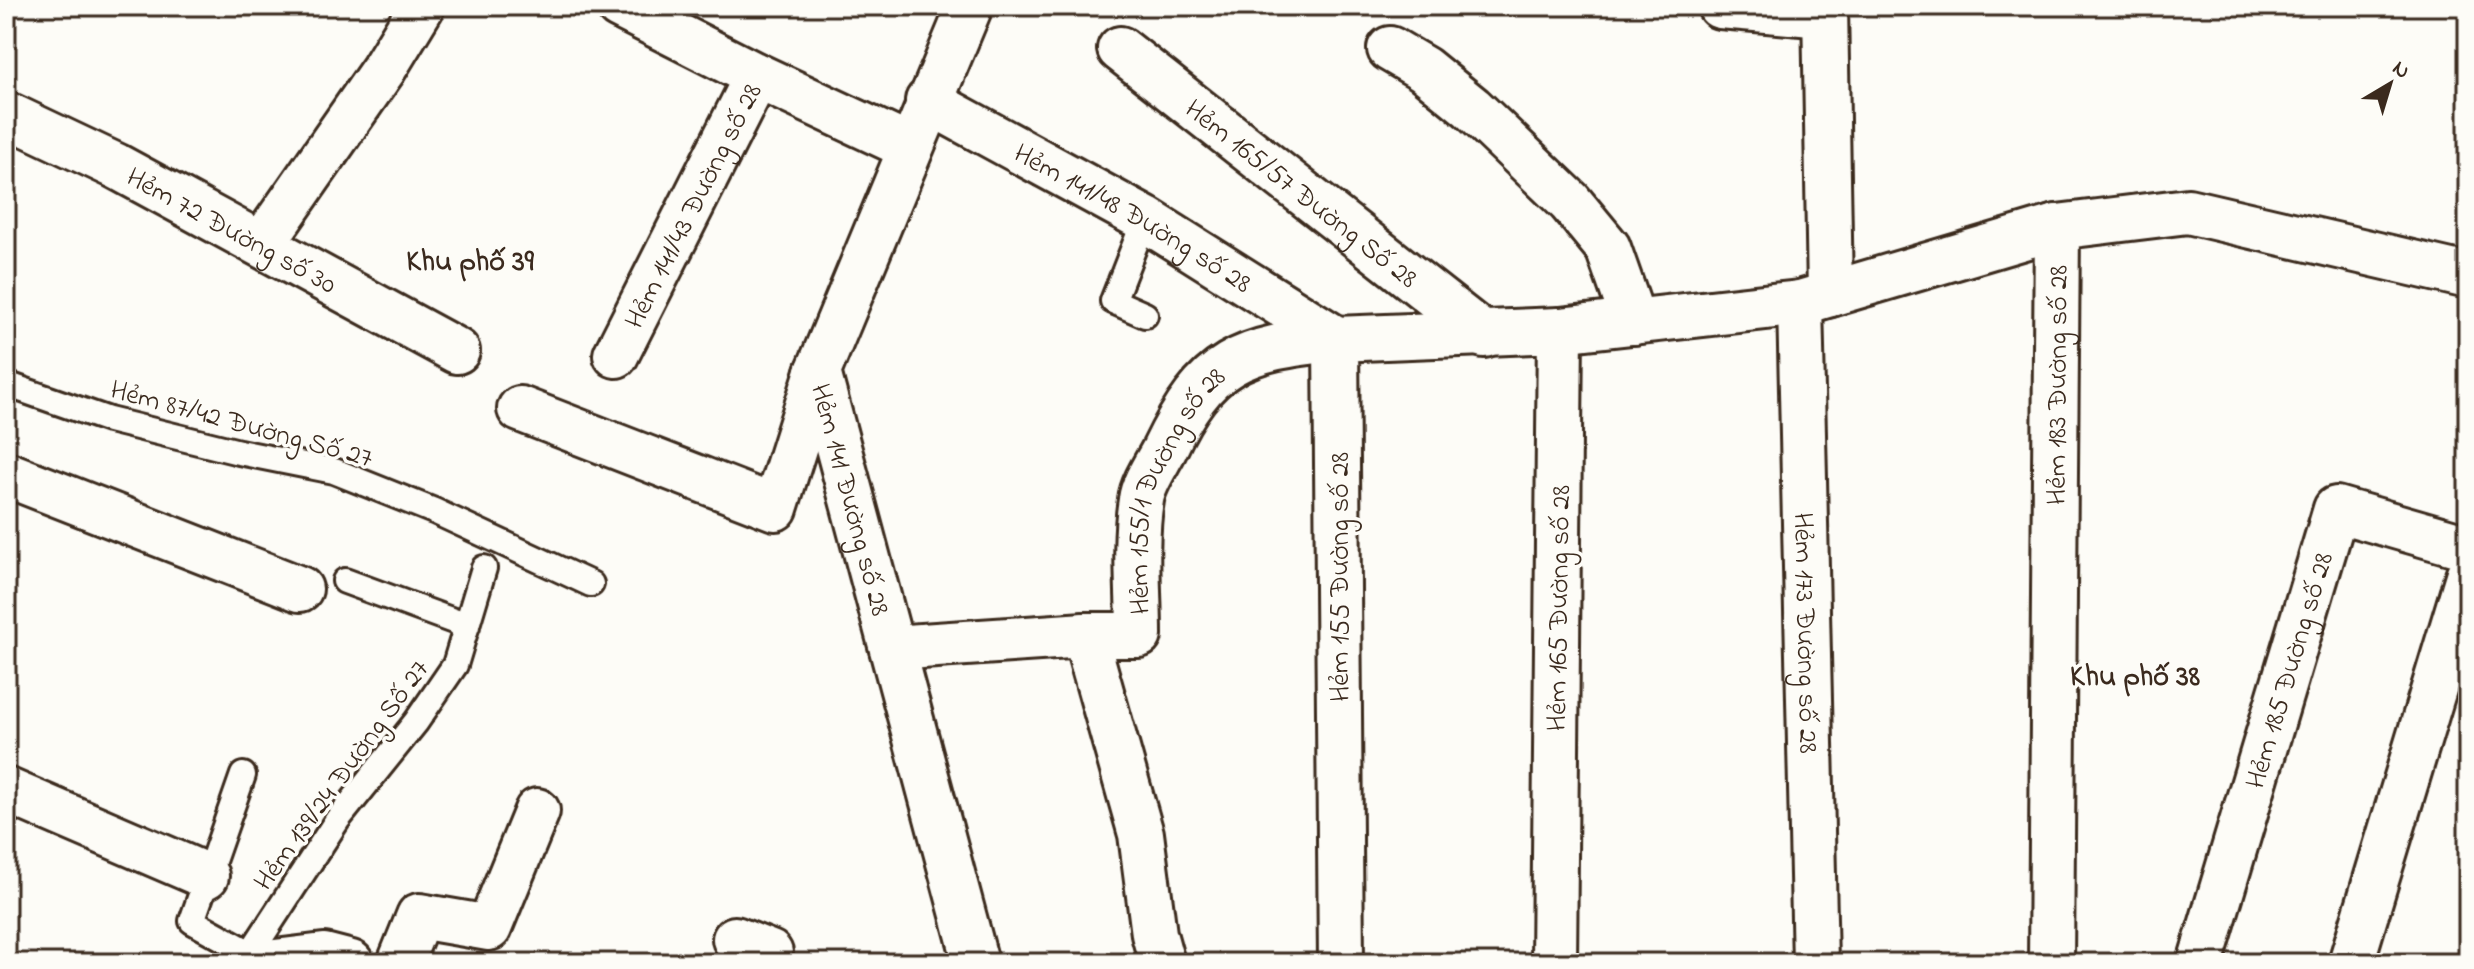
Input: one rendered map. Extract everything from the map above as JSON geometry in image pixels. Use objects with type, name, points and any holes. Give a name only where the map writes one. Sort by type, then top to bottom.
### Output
[{"type":"street","points":[[262,244],[383,70],[422,6]]},
{"type":"street","points":[[619,6],[757,76]]},
{"type":"street","name":"Hẻm 141 Đường số 28","points":[[970,6],[818,372],[976,963]]},
{"type":"street","points":[[1720,6],[1825,10]]},
{"type":"street","name":"Hẻm 173 Đường số 28","points":[[1815,963],[1815,298],[1825,10]]},
{"type":"street","name":"Hẻm 165/57 Đường Số 28","points":[[1120,49],[1484,335]]},
{"type":"street","points":[[1390,49],[1424,69],[1472,108],[1570,202],[1608,248],[1634,322]]},
{"type":"street","name":"Hẻm 141/43 Đường số 28","points":[[616,355],[757,76],[909,147]]},
{"type":"street","name":"Hẻm 141/48 Đường số 28","points":[[928,101],[1145,219],[1336,339]]},
{"type":"street","name":"Hẻm 72 Đường số 30","points":[[6,114],[116,166],[457,351]]},
{"type":"street","name":"Hẻm 183 Đường số 28","points":[[2051,963],[2057,227],[2188,211],[2468,276]]},
{"type":"street","points":[[1336,339],[1560,330],[1815,298],[2057,227]]},
{"type":"street","name":"Hẻm 165 Đường số 28","points":[[1554,963],[1560,330]]},
{"type":"street","name":"Hẻm 155/1 Đường số 28","points":[[1085,635],[1139,635],[1141,498],[1183,410],[1204,383],[1235,362],[1275,345],[1336,339]]},
{"type":"street","name":"Hẻm 155 Đường số 28","points":[[1336,339],[1341,963]]},
{"type":"street","points":[[520,409],[775,508],[818,372]]},
{"type":"street","points":[[6,474],[300,589]]},
{"type":"street","name":"Hẻm 185 Đường số 28","points":[[2200,963],[2336,509],[2468,547]]},
{"type":"street","points":[[2351,963],[2468,576]]},
{"type":"street","points":[[892,648],[1085,635],[1141,834],[1154,934],[1162,963]]},
{"type":"street","points":[[6,790],[206,876]]},
{"type":"street","points":[[400,963],[419,916],[489,928],[537,811]]},
{"type":"street","points":[[254,960],[324,956],[351,963]]},
{"type":"lane","points":[[1145,219],[1113,301],[1145,315]]},
{"type":"lane","name":"Hẻm 87/42 Đường Số 27","points":[[6,384],[109,420],[239,452],[334,471],[434,511],[591,584]]},
{"type":"lane","name":"Hẻm 139/24 Đường Số 27","points":[[254,960],[338,819],[416,722],[455,665],[484,568]]},
{"type":"lane","points":[[345,581],[467,626]]},
{"type":"lane","points":[[243,775],[192,921],[254,960]]},
{"type":"district","name":"Khu phố 39","points":[[470,260]]},
{"type":"district","name":"Khu phố 38","points":[[2135,675]]}]
